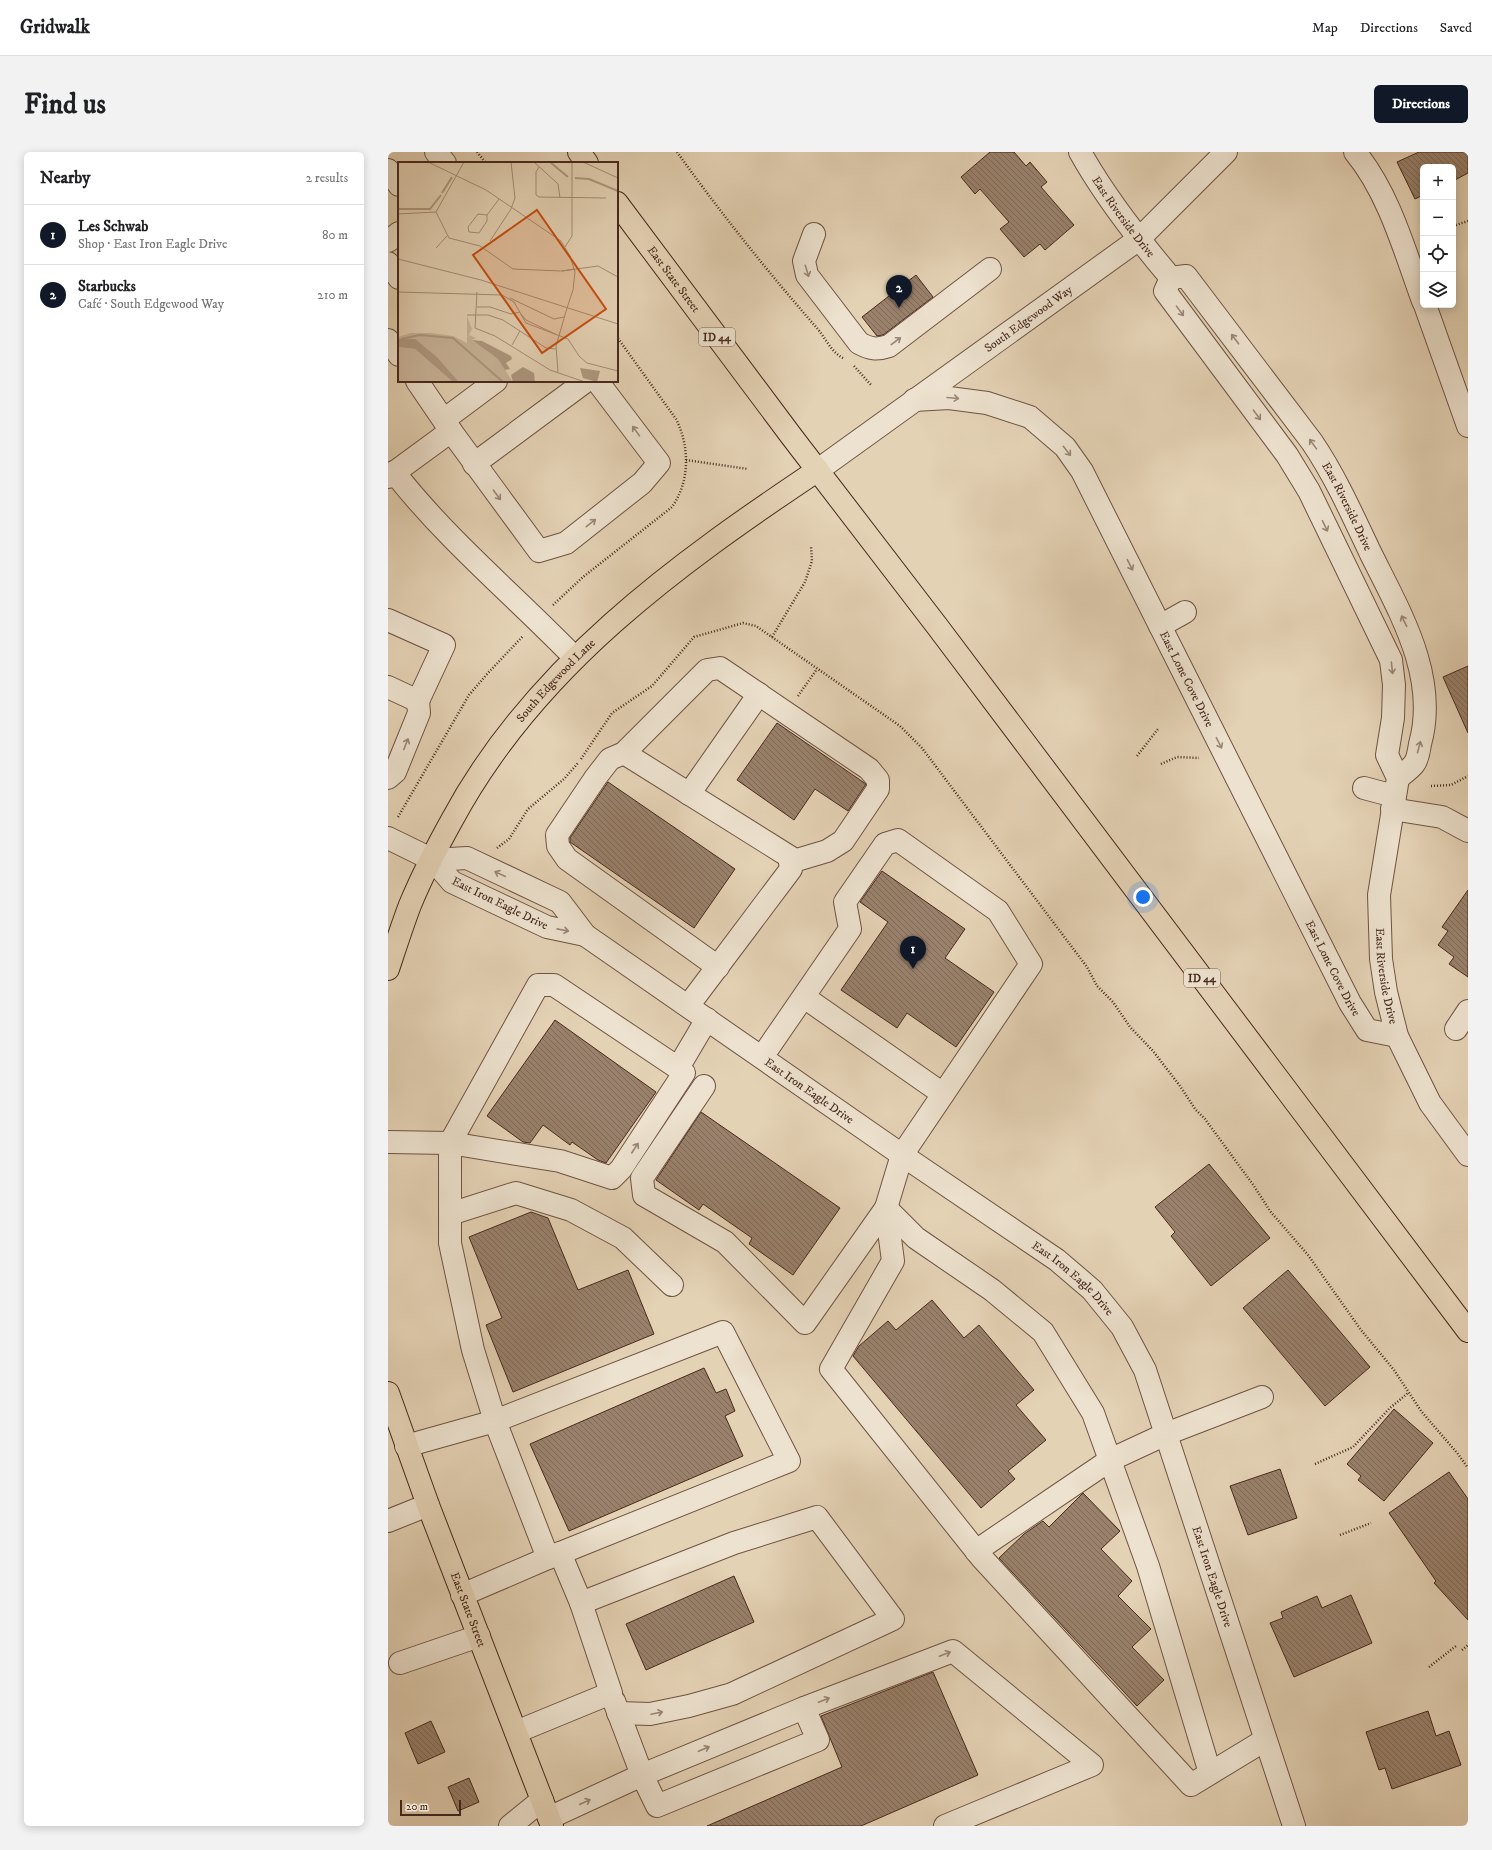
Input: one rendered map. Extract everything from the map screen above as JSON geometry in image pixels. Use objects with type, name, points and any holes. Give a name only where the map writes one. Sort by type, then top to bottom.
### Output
[{"type":"main road","points":[[579,152],[586,162]]},
{"type":"main road","name":"East State Street","points":[[618,204],[818,470]]},
{"type":"main road","name":"South Edgewood Lane","points":[[388,969],[410,905],[452,819],[488,762],[528,709],[575,658],[612,622],[653,588],[740,523],[818,470]]},
{"type":"main road","name":"ID 44","points":[[818,470],[1468,1330]]},
{"type":"main road","name":"East State Street","points":[[388,1393],[428,1505],[548,1815]]},
{"type":"street","points":[[436,152],[444,162]]},
{"type":"street","name":"East Riverside Drive","points":[[1080,152],[1091,172],[1139,239],[1171,278],[1186,276],[1312,442],[1324,460],[1344,499],[1408,631],[1418,660],[1425,690],[1425,727],[1415,764],[1395,794],[1379,894],[1381,959],[1386,992],[1397,1036],[1430,1103],[1468,1156]]},
{"type":"street","name":"South Edgewood Way","points":[[818,470],[1139,239],[1226,152]]},
{"type":"street","points":[[1355,152],[1364,163],[1378,187],[1404,248],[1420,293]]},
{"type":"street","points":[[388,170],[398,184]]},
{"type":"street","points":[[388,241],[398,234]]},
{"type":"street","points":[[814,234],[804,261],[807,275],[859,343],[868,348],[878,350],[889,346],[990,270]]},
{"type":"street","points":[[388,263],[398,277]]},
{"type":"street","points":[[1171,278],[1165,291],[1287,455],[1309,491],[1391,660],[1394,685],[1393,718],[1387,756],[1395,794]]},
{"type":"street","points":[[1425,308],[1468,426]]},
{"type":"street","points":[[388,340],[398,354]]},
{"type":"street","points":[[418,382],[474,464],[539,551],[566,543],[642,483],[659,463],[598,382]]},
{"type":"street","points":[[495,382],[391,474],[439,524],[575,658]]},
{"type":"street","points":[[474,464],[585,382]]},
{"type":"street","name":"East Lone Cove Drive","points":[[914,400],[948,398],[987,402],[1030,417],[1065,446],[1082,472],[1350,1003],[1367,1030],[1397,1036]]},
{"type":"street","points":[[1160,626],[1185,612]]},
{"type":"street","points":[[388,620],[444,645],[418,701],[419,713],[395,772],[388,778]]},
{"type":"street","points":[[718,967],[567,859],[558,846],[557,835],[610,759],[624,753],[707,670],[720,668],[869,769],[878,780],[878,789],[843,841],[827,851],[790,862]]},
{"type":"street","points":[[388,686],[418,701]]},
{"type":"street","points":[[689,794],[759,694]]},
{"type":"street","points":[[624,753],[790,857],[791,869],[688,1006]]},
{"type":"street","points":[[1364,788],[1395,794],[1468,831]]},
{"type":"street","points":[[388,838],[432,860]]},
{"type":"street","points":[[704,1086],[642,1178],[644,1195],[725,1242],[805,1323],[886,1208],[902,1155],[1031,964],[998,911],[898,840],[885,844],[845,902],[850,929],[762,1057]]},
{"type":"street","name":"East Iron Eagle Drive","points":[[432,860],[467,858],[560,902],[585,935],[902,1155],[1057,1260],[1092,1290],[1122,1327],[1145,1370],[1294,1826]]},
{"type":"street","name":"East Iron Eagle Drive","points":[[432,860],[452,882],[547,928],[585,935]]},
{"type":"street","points":[[388,1142],[450,1143],[560,1161],[612,1178],[621,1169],[684,1073],[554,985],[538,985],[450,1143],[450,1243],[473,1350],[495,1421],[554,1555],[581,1602],[618,1713],[642,1775],[657,1806],[818,1740],[804,1708]]},
{"type":"street","points":[[804,997],[943,1094]]},
{"type":"street","points":[[1456,1029],[1468,1011]]},
{"type":"street","points":[[678,1068],[707,1019]]},
{"type":"street","points":[[450,1214],[516,1193],[571,1210],[623,1238],[672,1284]]},
{"type":"street","points":[[886,1208],[916,1238],[992,1290],[1043,1332],[1093,1413],[1148,1566],[1210,1773]]},
{"type":"street","points":[[886,1208],[893,1261],[831,1368],[976,1551],[1191,1785],[1265,1740]]},
{"type":"street","points":[[406,1446],[495,1421],[723,1332],[789,1461],[554,1555],[462,1594]]},
{"type":"street","points":[[976,1551],[1110,1460],[1166,1434],[1262,1397]]},
{"type":"street","points":[[388,1521],[428,1505]]},
{"type":"street","points":[[581,1602],[734,1543],[817,1518],[893,1619],[732,1694],[689,1706],[650,1714],[618,1713]]},
{"type":"street","points":[[400,1663],[479,1636]]},
{"type":"street","points":[[510,1826],[548,1815],[804,1708],[953,1651],[1092,1765],[945,1826]]},
{"type":"street","points":[[516,1732],[611,1693]]},
{"type":"path","points":[[477,152],[485,162]]},
{"type":"path","points":[[677,152],[789,296],[821,333],[828,345],[838,356],[844,359]]},
{"type":"path","points":[[1456,225],[1468,221]]},
{"type":"path","points":[[618,337],[676,419],[683,433],[685,448]]},
{"type":"path","points":[[850,362],[872,386]]},
{"type":"path","points":[[686,460],[748,469]]},
{"type":"path","points":[[772,637],[805,582],[812,561],[810,546]]},
{"type":"path","points":[[787,713],[817,668]]},
{"type":"path","points":[[1137,756],[1158,729]]},
{"type":"path","points":[[1161,764],[1177,757],[1199,758]]},
{"type":"path","points":[[1431,786],[1451,785],[1468,776]]},
{"type":"path","points":[[1315,1464],[1353,1447],[1390,1408],[1408,1393]]},
{"type":"path","points":[[1340,1535],[1371,1524]]},
{"type":"path","points":[[1462,1650],[1468,1645]]},
{"type":"path","points":[[1429,1668],[1456,1646]]},
{"type":"building","points":[[990,152],[1014,152],[1026,166],[1030,162],[1047,182],[1041,187],[1074,225],[1045,250],[1040,244],[1024,257],[1000,229],[1009,222],[980,189],[975,194],[961,177]]},
{"type":"building","points":[[1419,152],[1468,152],[1468,173],[1456,179],[1456,164],[1420,164],[1420,196],[1415,199],[1397,162]]},
{"type":"building","points":[[916,275],[933,297],[883,335],[877,336],[862,317]]},
{"type":"building","points":[[1468,666],[1468,733],[1443,677]]},
{"type":"building","points":[[777,723],[866,784],[848,811],[815,789],[794,820],[737,780]]},
{"type":"building","points":[[608,782],[735,869],[694,928],[570,842],[570,838]]},
{"type":"building","points":[[882,871],[965,929],[945,958],[994,992],[956,1047],[907,1013],[897,1028],[841,990],[888,922],[860,902]]},
{"type":"building","points":[[1468,890],[1468,977],[1449,964],[1454,957],[1438,945],[1448,931],[1442,927]]},
{"type":"building","points":[[555,1020],[656,1092],[606,1163],[598,1160],[572,1142],[570,1145],[543,1125],[530,1143],[523,1142],[487,1116]]},
{"type":"building","points":[[701,1112],[840,1208],[793,1275],[749,1244],[752,1238],[703,1204],[699,1210],[656,1180]]},
{"type":"building","points":[[1209,1164],[1270,1238],[1211,1286],[1171,1236],[1175,1232],[1155,1207]]},
{"type":"building","points":[[531,1212],[548,1218],[578,1290],[628,1270],[654,1334],[513,1392],[486,1325],[502,1318],[469,1237]]},
{"type":"building","points":[[1288,1270],[1370,1367],[1325,1406],[1243,1308]]},
{"type":"building","points":[[932,1300],[964,1338],[979,1325],[1034,1390],[1016,1405],[1046,1440],[1008,1471],[1015,1479],[981,1508],[853,1356],[859,1346],[888,1321],[896,1330]]},
{"type":"building","points":[[704,1368],[716,1393],[726,1389],[735,1411],[725,1416],[743,1456],[569,1531],[530,1444]]},
{"type":"building","points":[[1394,1409],[1433,1443],[1384,1501],[1358,1480],[1361,1476],[1347,1464]]},
{"type":"building","points":[[1280,1469],[1297,1518],[1248,1535],[1230,1486]]},
{"type":"building","points":[[1449,1472],[1468,1499],[1468,1620],[1434,1583],[1436,1581],[1389,1513]]},
{"type":"building","points":[[1083,1493],[1120,1531],[1101,1549],[1132,1581],[1118,1596],[1151,1629],[1132,1647],[1164,1680],[1137,1706],[999,1558],[1024,1534],[1043,1521],[1049,1527]]},
{"type":"building","points":[[734,1576],[754,1622],[646,1670],[626,1624]]},
{"type":"building","points":[[1351,1595],[1372,1643],[1294,1677],[1270,1623],[1283,1618],[1281,1612],[1317,1596],[1322,1608]]},
{"type":"building","points":[[933,1672],[978,1775],[861,1826],[707,1826],[842,1767],[821,1716]]},
{"type":"building","points":[[1428,1711],[1436,1736],[1449,1731],[1461,1765],[1392,1789],[1385,1768],[1379,1770],[1366,1732]]},
{"type":"building","points":[[431,1721],[445,1752],[418,1764],[405,1733]]},
{"type":"building","points":[[469,1778],[479,1802],[458,1811],[448,1787]]},
{"type":"place","name":"Starbucks","points":[[899,308]]},
{"type":"place","name":"Les Schwab","points":[[913,969]]}]
